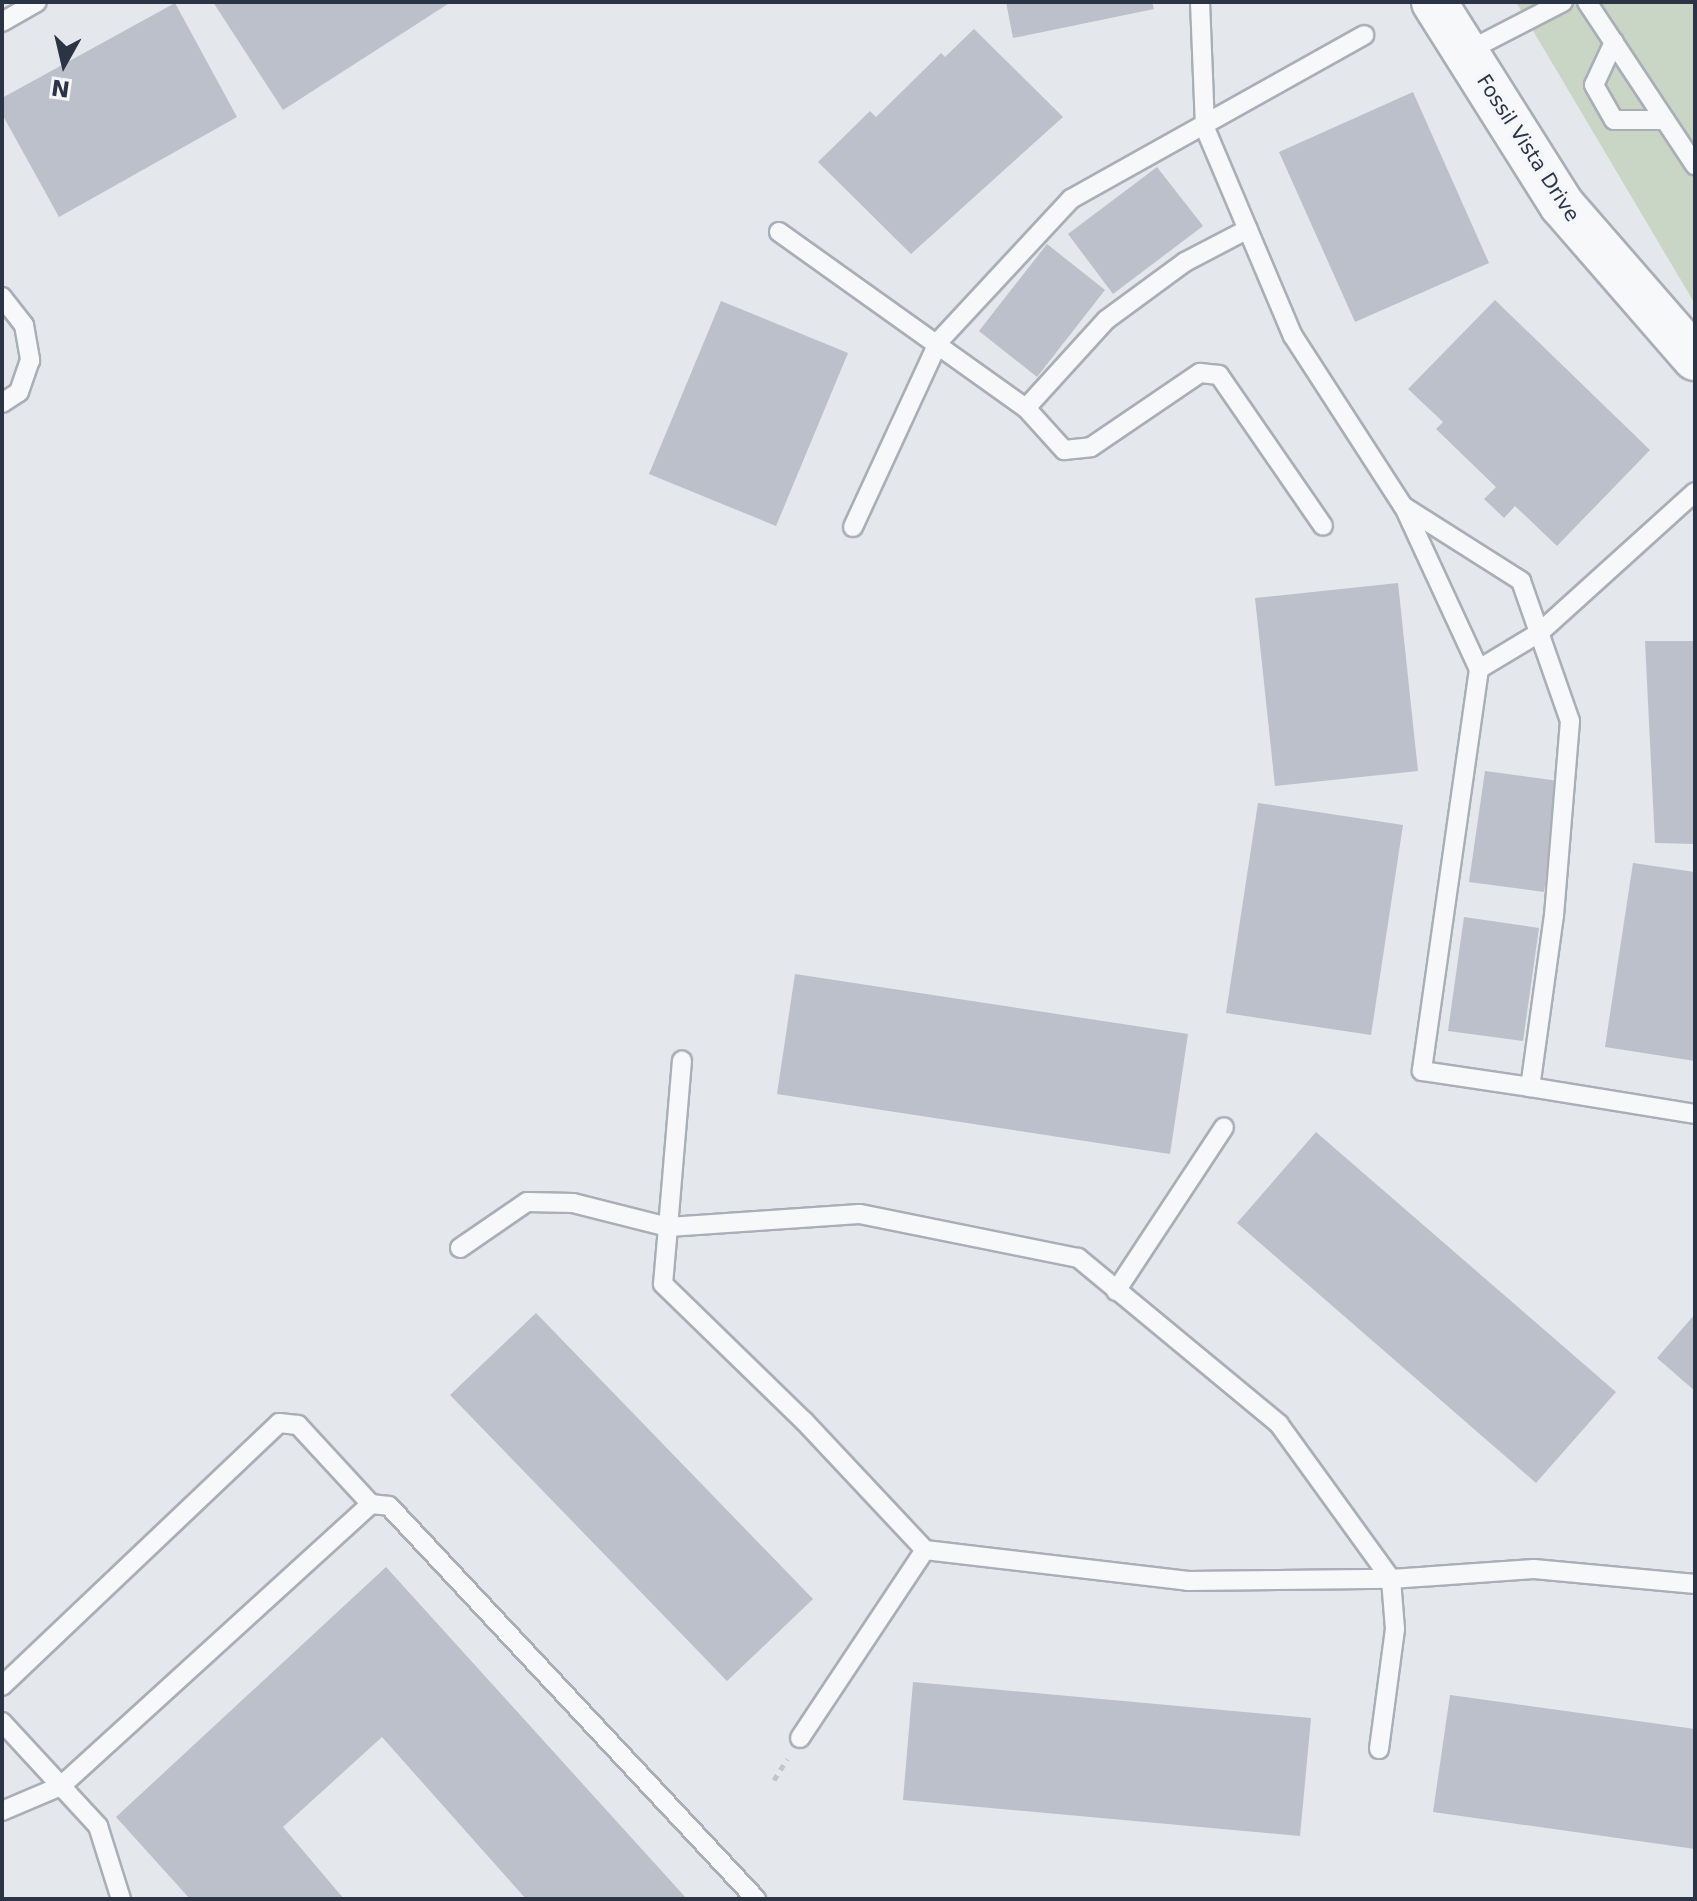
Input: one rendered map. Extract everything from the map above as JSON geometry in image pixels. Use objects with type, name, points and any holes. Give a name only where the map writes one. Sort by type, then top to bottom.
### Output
[{"type":"street","name":"Fossil Vista Drive","points":[[1434,2],[1562,205],[1695,358]]},
{"type":"lane","points":[[2,22],[37,2]]},
{"type":"lane","points":[[1200,2],[1205,128],[1293,336],[1403,506],[1479,669],[1422,1071],[1695,1114]]},
{"type":"lane","points":[[1466,52],[1563,2]]},
{"type":"lane","points":[[1587,2],[1695,165]]},
{"type":"lane","points":[[853,527],[939,341],[1071,199],[1205,128],[1364,35]]},
{"type":"lane","points":[[1614,42],[1594,85],[1614,120],[1665,120]]},
{"type":"lane","points":[[1026,408],[1106,320],[1185,262],[1248,229]]},
{"type":"lane","points":[[779,232],[939,341],[1026,408],[1064,450],[1091,447],[1200,373],[1219,375],[1323,526]]},
{"type":"lane","points":[[2,297],[24,325],[30,360],[19,392],[2,403]]},
{"type":"lane","points":[[1479,669],[1539,633],[1695,492]]},
{"type":"lane","points":[[1403,506],[1521,581],[1570,721],[1554,915],[1530,1087]]},
{"type":"lane","points":[[682,1061],[663,1284],[804,1421],[925,1550],[1188,1581],[1391,1579],[1534,1569],[1695,1584]]},
{"type":"lane","points":[[1116,1291],[1224,1127]]},
{"type":"lane","points":[[460,1248],[527,1202],[573,1203],[668,1227],[859,1214],[1078,1258],[1279,1424],[1391,1579],[1395,1629],[1379,1749]]},
{"type":"lane","points":[[2,1686],[279,1423],[298,1425],[371,1504],[389,1506],[756,1899]]},
{"type":"lane","points":[[2,1811],[61,1786],[371,1504]]},
{"type":"lane","points":[[800,1738],[925,1550]]},
{"type":"lane","points":[[2,1722],[98,1826],[121,1899]]},
{"type":"green space","points":[[1516,2],[1695,2],[1695,304]]},
{"type":"building","points":[[213,2],[451,2],[283,110]]},
{"type":"building","points":[[1006,2],[1152,2],[1154,9],[1013,38]]},
{"type":"building","points":[[175,3],[237,117],[59,217],[2,114],[2,98]]},
{"type":"building","points":[[974,29],[1063,117],[911,254],[818,162],[870,111],[876,117],[941,53],[945,57]]},
{"type":"building","points":[[1413,92],[1489,263],[1355,322],[1279,152]]},
{"type":"building","points":[[1157,167],[1203,226],[1113,294],[1068,234]]},
{"type":"building","points":[[1047,244],[1105,290],[1037,377],[979,331]]},
{"type":"building","points":[[1495,300],[1650,450],[1557,546],[1515,506],[1504,518],[1484,499],[1496,487],[1436,429],[1443,422],[1408,389]]},
{"type":"building","points":[[721,301],[848,353],[776,526],[649,474]]},
{"type":"building","points":[[1398,583],[1418,771],[1275,786],[1255,598]]},
{"type":"building","points":[[1645,641],[1695,641],[1695,844],[1655,843]]},
{"type":"building","points":[[1485,771],[1559,781],[1544,892],[1469,882]]},
{"type":"building","points":[[1258,803],[1403,825],[1371,1035],[1226,1013]]},
{"type":"building","points":[[1633,863],[1695,872],[1695,1061],[1605,1047]]},
{"type":"building","points":[[1464,917],[1539,928],[1523,1041],[1448,1031]]},
{"type":"building","points":[[795,974],[1188,1034],[1170,1154],[777,1094]]},
{"type":"building","points":[[1316,1132],[1616,1392],[1536,1483],[1237,1223]]},
{"type":"building","points":[[536,1313],[813,1599],[727,1681],[450,1395]]},
{"type":"building","points":[[1695,1314],[1695,1391],[1657,1358]]},
{"type":"building","points":[[386,1567],[687,1899],[526,1899],[382,1737],[283,1827],[344,1899],[190,1899],[116,1817]]},
{"type":"building","points":[[913,1682],[1311,1718],[1300,1836],[903,1800]]},
{"type":"building","points":[[1450,1695],[1695,1729],[1695,1849],[1433,1812]]}]
